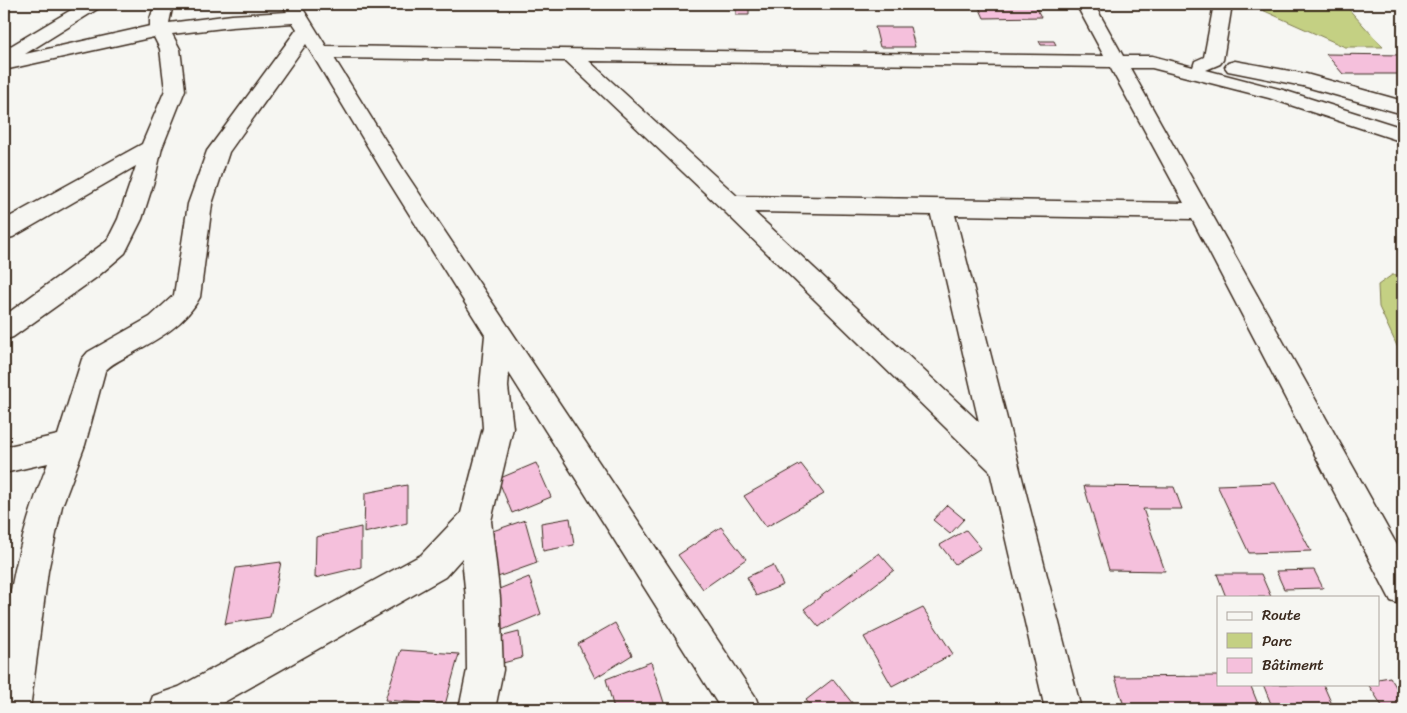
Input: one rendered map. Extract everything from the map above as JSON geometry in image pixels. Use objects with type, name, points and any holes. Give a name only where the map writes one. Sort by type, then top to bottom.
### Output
[{"type":"street","points":[[4,58],[93,4]]},
{"type":"street","points":[[4,330],[88,270],[116,247],[130,219],[144,178],[151,148],[175,90],[170,49],[160,30],[159,19],[164,4]]},
{"type":"street","points":[[1085,4],[1400,578]]},
{"type":"street","points":[[1202,65],[1213,60],[1223,4]]},
{"type":"street","points":[[4,64],[160,30],[298,17]]},
{"type":"street","points":[[298,17],[396,177],[742,709]]},
{"type":"street","points":[[12,709],[31,571],[46,506],[70,445],[92,367],[98,360],[161,322],[185,302],[194,224],[210,170],[218,152],[298,17]]},
{"type":"street","points":[[321,52],[1152,62],[1202,65],[1279,74],[1403,108]]},
{"type":"street","points":[[572,56],[731,204],[1004,465]]},
{"type":"street","points":[[1152,62],[1276,94],[1403,135]]},
{"type":"street","points":[[4,231],[151,148]]},
{"type":"street","points":[[731,204],[1200,212]]},
{"type":"street","points":[[941,207],[1063,709]]},
{"type":"street","points":[[477,709],[485,670],[482,598],[475,521],[498,428],[494,387],[499,333]]},
{"type":"street","points":[[4,460],[70,445]]},
{"type":"street","points":[[179,708],[433,566],[475,521]]},
{"type":"green space","points":[[1249,4],[1344,4],[1383,47],[1345,47]]},
{"type":"green space","points":[[1392,275],[1403,275],[1403,359],[1379,307],[1378,285]]},
{"type":"building","points":[[1034,4],[1041,17],[984,18],[978,5]]},
{"type":"building","points":[[736,8],[749,8],[749,15],[736,15]]},
{"type":"building","points":[[875,27],[910,27],[915,47],[880,47]]},
{"type":"building","points":[[1039,41],[1054,41],[1056,45],[1041,45]]},
{"type":"building","points":[[1326,54],[1403,55],[1403,74],[1343,74]]},
{"type":"building","points":[[536,463],[551,497],[512,513],[498,479]]},
{"type":"building","points":[[801,464],[824,494],[766,527],[744,496]]},
{"type":"building","points":[[1275,483],[1311,551],[1249,553],[1217,485]]},
{"type":"building","points":[[407,485],[407,523],[364,533],[365,493]]},
{"type":"building","points":[[1084,486],[1174,487],[1182,509],[1143,509],[1165,571],[1109,570]]},
{"type":"building","points":[[947,505],[964,519],[950,534],[933,520]]},
{"type":"building","points":[[570,518],[574,545],[543,551],[541,523]]},
{"type":"building","points":[[525,520],[537,563],[492,579],[481,535]]},
{"type":"building","points":[[361,527],[361,567],[315,578],[316,537]]},
{"type":"building","points":[[721,527],[746,559],[703,589],[678,555]]},
{"type":"building","points":[[966,530],[981,548],[955,564],[940,545]]},
{"type":"building","points":[[879,553],[894,570],[819,627],[804,609]]},
{"type":"building","points":[[281,562],[270,617],[225,624],[236,568]]},
{"type":"building","points":[[773,565],[783,585],[756,596],[747,577]]},
{"type":"building","points":[[1314,570],[1323,588],[1284,589],[1276,571]]},
{"type":"building","points":[[1217,574],[1261,574],[1271,596],[1226,596]]},
{"type":"building","points":[[529,577],[541,614],[500,631],[489,593]]},
{"type":"building","points":[[923,608],[953,654],[892,686],[864,637]]},
{"type":"building","points":[[615,623],[632,655],[595,678],[578,644]]},
{"type":"building","points":[[519,632],[522,658],[499,664],[496,638]]},
{"type":"building","points":[[401,650],[459,654],[445,705],[385,700]]},
{"type":"building","points":[[651,662],[666,709],[614,709],[606,679]]},
{"type":"building","points":[[1217,676],[1217,686],[1251,686],[1260,709],[1125,709],[1115,677]]},
{"type":"building","points":[[1390,677],[1403,698],[1403,709],[1384,709],[1369,686],[1380,686],[1380,679]]},
{"type":"building","points":[[833,679],[857,709],[813,709],[806,700]]},
{"type":"building","points":[[1264,686],[1324,686],[1334,709],[1273,709]]},
{"type":"building","points":[[392,703],[416,708],[390,709]]}]
